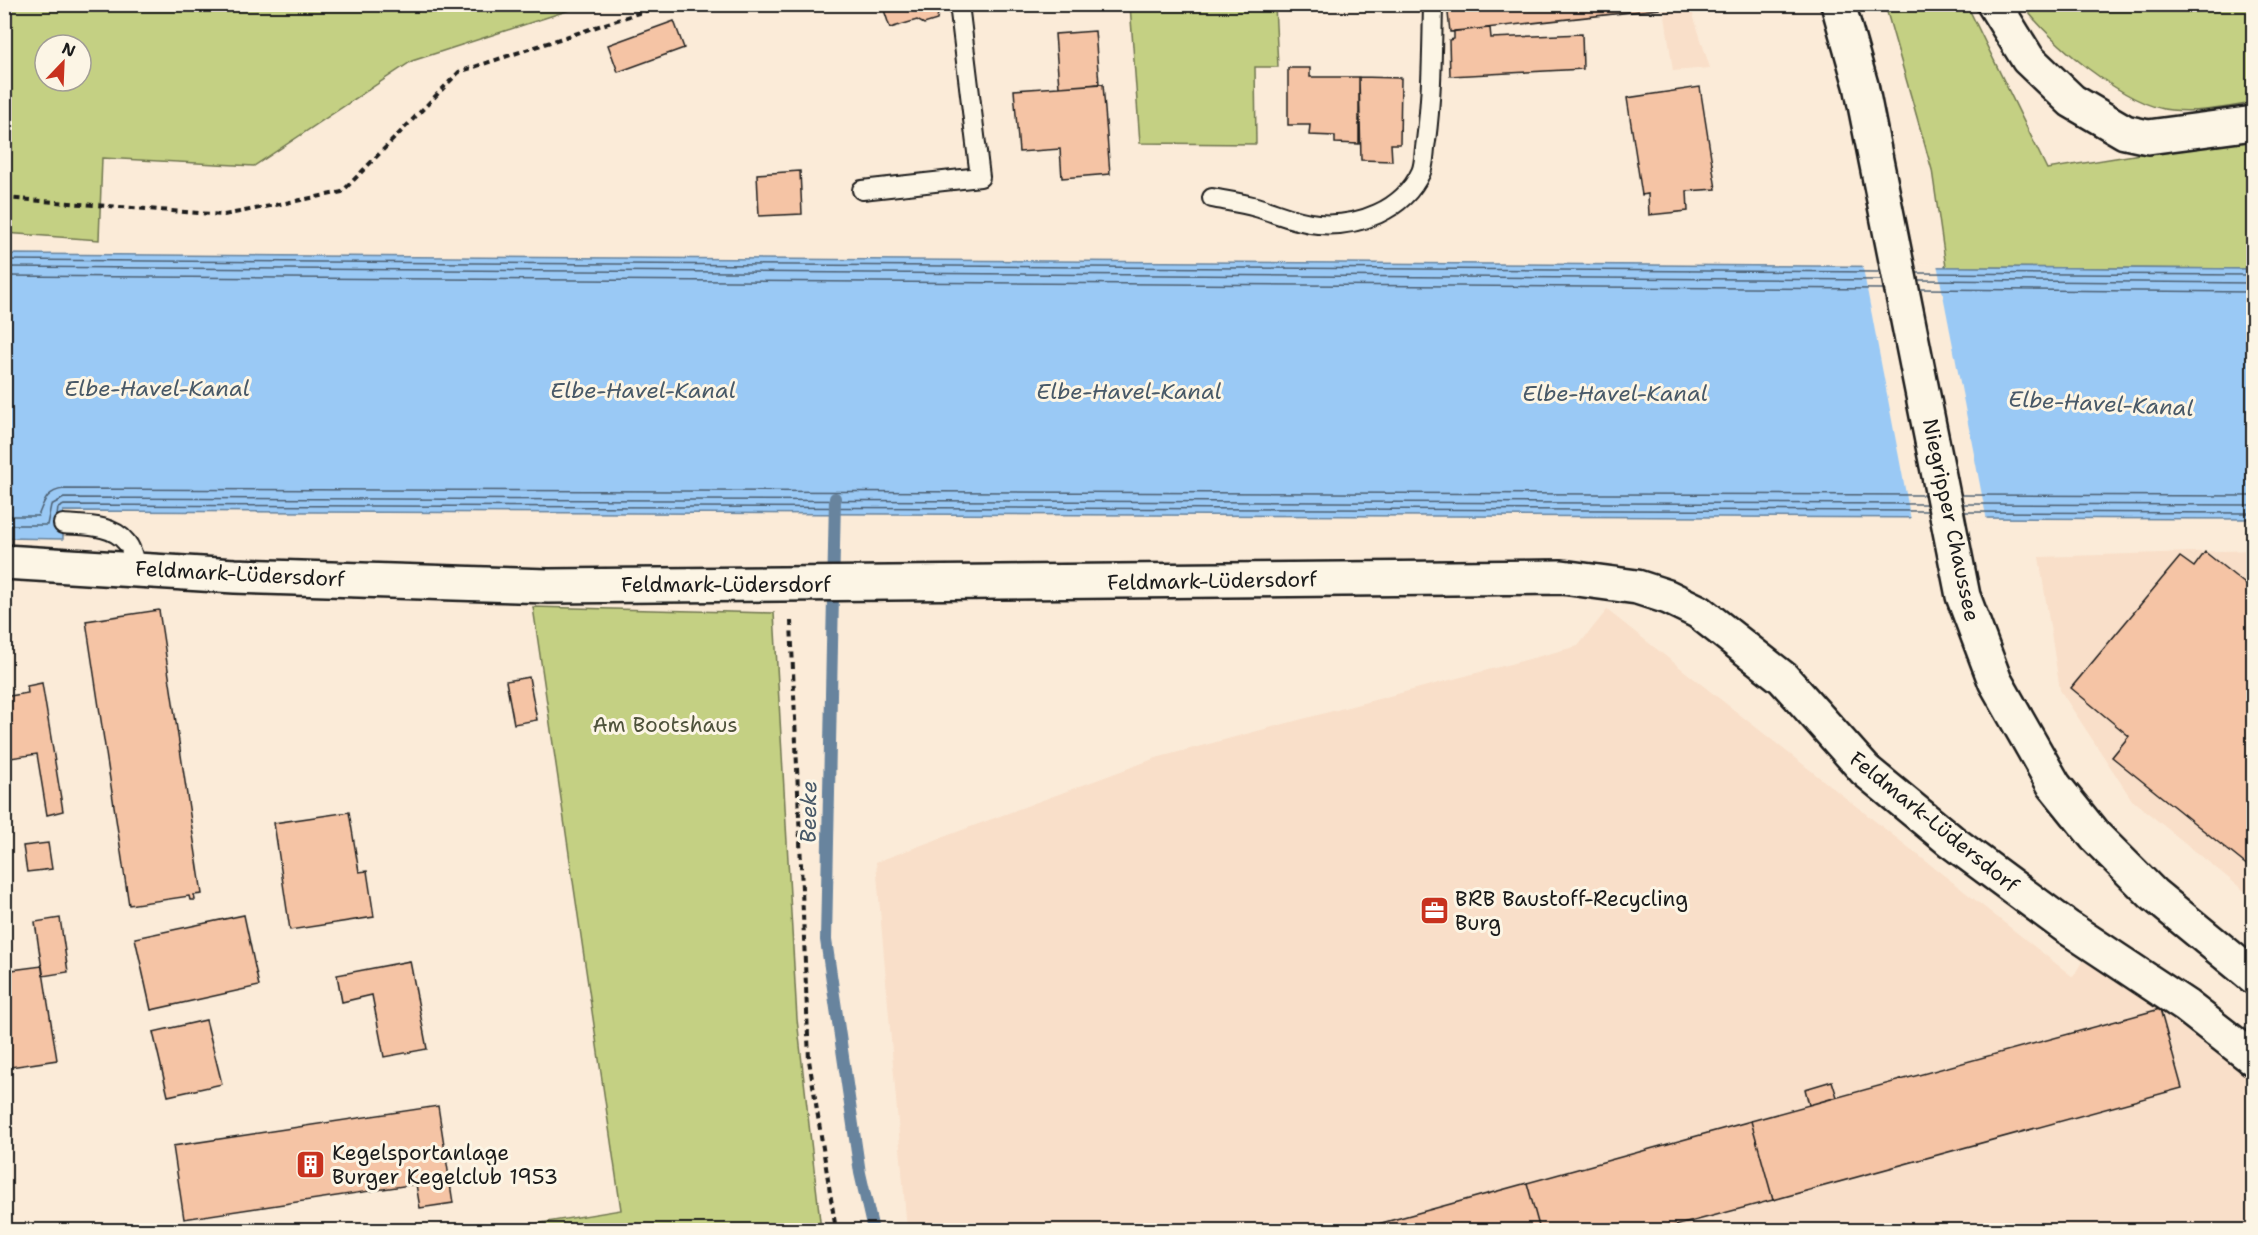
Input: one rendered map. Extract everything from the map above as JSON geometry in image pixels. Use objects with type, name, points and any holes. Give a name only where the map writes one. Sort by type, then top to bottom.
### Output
[{"type":"street","name":"Niegripper Chaussee","points":[[1838,4],[1861,86],[1963,596],[1995,681],[2054,785],[2095,836],[2153,894],[2253,976]]},
{"type":"street","points":[[1994,4],[2028,59],[2072,101],[2125,132],[2148,137],[2253,123]]},
{"type":"street","name":"Feldmark-Lüdersdorf","points":[[4,562],[235,576],[548,586],[1562,577],[1605,581],[1668,597],[1699,612],[1783,678],[1865,770],[1951,841],[2067,927],[2186,1006],[2253,1059]]},
{"type":"lane","points":[[862,190],[980,177],[959,4]]},
{"type":"lane","points":[[1212,198],[1257,208],[1287,219],[1319,224],[1354,223],[1374,217],[1388,209],[1406,192],[1421,171],[1432,105],[1433,4]]},
{"type":"lane","points":[[63,524],[93,526],[113,532],[127,543],[136,569]]},
{"type":"path","points":[[4,198],[224,215],[342,192],[459,72],[666,4]]},
{"type":"path","points":[[800,584],[809,1060],[836,1230]]},
{"type":"shaded area","points":[[1447,5],[1690,5],[1710,68],[1673,71],[1664,9],[1450,32]]},
{"type":"shaded area","points":[[2253,550],[2253,898],[2132,800],[2060,690],[2039,557]]},
{"type":"shaded area","name":"BRB Baustoff-Recycling Burg","points":[[1607,610],[2073,977],[2083,960],[2160,1009],[2253,1077],[2253,1230],[907,1230],[876,862],[1156,758],[1578,646]]},
{"type":"green space","points":[[5,4],[585,5],[412,61],[254,166],[102,158],[99,240],[5,233]]},
{"type":"green space","points":[[976,4],[1113,5],[978,10]]},
{"type":"green space","points":[[1130,5],[1275,5],[1278,67],[1255,67],[1256,144],[1140,143]]},
{"type":"green space","points":[[1885,5],[1967,5],[2047,169],[2253,136],[2253,269],[1946,267],[1932,170]]},
{"type":"green space","points":[[2023,5],[2253,5],[2253,103],[2191,111],[2153,106],[2111,85],[2089,70],[2050,36]]},
{"type":"green space","name":"Am Bootshaus","points":[[533,607],[774,613],[797,1019],[821,1230],[498,1230],[621,1210]]},
{"type":"water","name":"Elbe-Havel-Kanal","points":[[5,254],[2253,269],[2253,519],[63,511],[63,539],[5,538]]},
{"type":"pier","points":[[1862,263],[1937,264],[1987,521],[1911,520]]},
{"type":"building","points":[[882,4],[944,4],[945,10],[938,12],[937,20],[924,24],[917,20],[890,28]]},
{"type":"building","points":[[1447,4],[1658,4],[1659,9],[1450,32]]},
{"type":"building","points":[[674,21],[684,48],[618,72],[608,45]]},
{"type":"building","points":[[1490,28],[1491,38],[1582,34],[1583,69],[1450,76],[1449,40],[1454,39],[1454,31]]},
{"type":"building","points":[[1095,31],[1099,84],[1059,87],[1055,34]]},
{"type":"building","points":[[1288,68],[1310,68],[1310,77],[1359,77],[1359,144],[1335,143],[1335,136],[1309,135],[1310,125],[1288,125]]},
{"type":"building","points":[[1359,77],[1401,78],[1400,144],[1391,144],[1392,161],[1361,160]]},
{"type":"building","points":[[1103,84],[1110,174],[1062,178],[1060,149],[1019,152],[1014,90]]},
{"type":"building","points":[[1700,87],[1716,189],[1687,191],[1688,211],[1649,215],[1648,194],[1642,195],[1627,98]]},
{"type":"building","points":[[800,171],[802,214],[759,216],[757,174]]},
{"type":"building","points":[[2205,552],[2254,591],[2254,871],[2112,757],[2129,736],[2071,688],[2180,557],[2194,567]]},
{"type":"building","points":[[159,610],[202,894],[194,895],[195,900],[190,900],[189,896],[129,905],[86,621]]},
{"type":"building","points":[[529,677],[537,720],[514,724],[506,681]]},
{"type":"building","points":[[42,683],[63,811],[47,815],[37,754],[4,759],[4,697],[28,693],[27,686]]},
{"type":"building","points":[[349,812],[359,872],[367,871],[374,917],[290,930],[274,823]]},
{"type":"building","points":[[48,843],[52,869],[27,872],[23,846]]},
{"type":"building","points":[[244,915],[259,986],[151,1010],[135,938]]},
{"type":"building","points":[[60,918],[68,972],[43,976],[35,922]]},
{"type":"building","points":[[410,961],[427,1049],[384,1057],[372,995],[342,1002],[337,975]]},
{"type":"building","points":[[42,966],[57,1060],[4,1068],[4,971]]},
{"type":"building","points":[[2160,1009],[2182,1088],[1773,1200],[1751,1121]]},
{"type":"building","points":[[206,1020],[222,1084],[168,1096],[153,1032]]},
{"type":"building","points":[[1832,1081],[1837,1097],[1809,1105],[1805,1089]]},
{"type":"building","name":"Kegelsportanlage Burger Kegelclub 1953","points":[[438,1106],[453,1203],[420,1208],[416,1184],[184,1219],[173,1146]]},
{"type":"building","points":[[1751,1121],[1773,1200],[1660,1230],[1540,1230],[1527,1183]]},
{"type":"building","points":[[1527,1183],[1540,1230],[1356,1230]]},
{"type":"waterway","name":"Beeke","points":[[835,498],[826,940],[860,1173],[873,1230]]},
{"type":"place","name":"BRB Baustoff-Recycling Burg","points":[[1434,911]]},
{"type":"place","name":"Kegelsportanlage Burger Kegelclub 1953","points":[[311,1165]]}]
